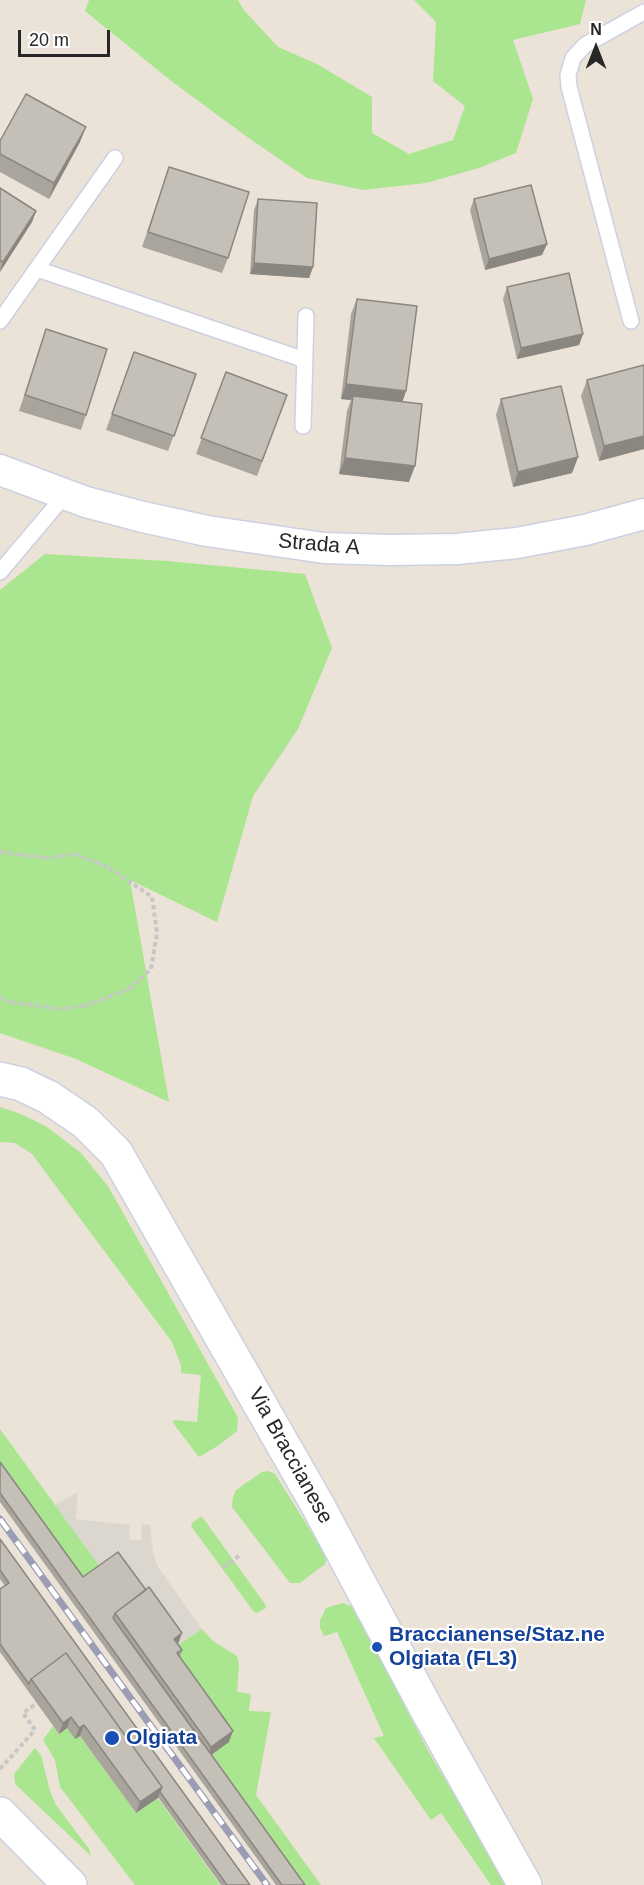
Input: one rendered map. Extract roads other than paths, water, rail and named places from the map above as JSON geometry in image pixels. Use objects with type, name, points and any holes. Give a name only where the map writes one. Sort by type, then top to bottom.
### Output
[{"type":"street","name":"Strada A","points":[[0,470],[86,502],[143,517],[207,531],[324,548],[457,549],[517,543],[585,530],[644,514]]},
{"type":"street","name":"Via Braccianese","points":[[0,1079],[21,1084],[48,1097],[85,1122],[116,1153],[317,1504],[525,1885]]},
{"type":"street","points":[[0,1814],[70,1885]]},
{"type":"lane","points":[[632,321],[569,87],[568,75],[573,58],[585,45],[644,12]]},
{"type":"lane","points":[[0,321],[115,158]]},
{"type":"lane","points":[[37,269],[305,360]]},
{"type":"lane","points":[[303,426],[306,316]]},
{"type":"lane","points":[[0,572],[65,495]]},
{"type":"railway","points":[[0,1519],[267,1885]]},
{"type":"place","name":"Braccianense/Staz.ne Olgiata (FL3)","points":[[377,1647]]},
{"type":"place","name":"Olgiata","points":[[112,1738]]}]
